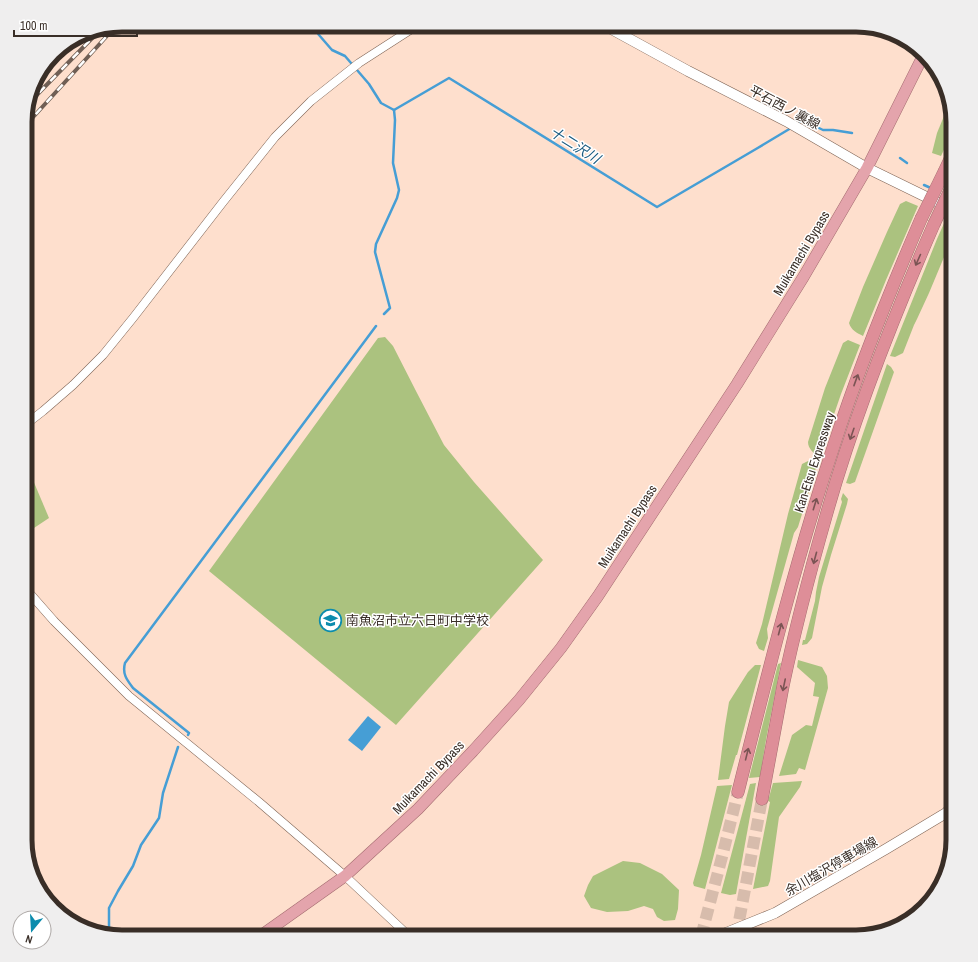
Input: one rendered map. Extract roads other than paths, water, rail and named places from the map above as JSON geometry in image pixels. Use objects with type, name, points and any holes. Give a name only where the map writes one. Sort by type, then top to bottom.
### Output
[{"type":"highway","name":"Muikamachi Bypass","points":[[269,930],[345,876],[418,809],[519,700],[561,648],[598,596],[737,384],[804,276],[867,168],[921,60]]},
{"type":"highway","name":"Kan-Etsu Expressway","points":[[738,792],[793,580],[812,513],[834,445],[879,319],[921,219],[946,168]]},
{"type":"highway","name":"Kan-Etsu Expressway","points":[[762,799],[785,679],[808,581],[826,516],[869,383],[913,272],[946,199]]},
{"type":"main road","name":"平石西ノ裏線","points":[[617,32],[688,71],[786,121],[867,168],[946,207]]},
{"type":"main road","name":"余川塩沢停車場線","points":[[733,930],[775,913],[886,849],[946,812]]},
{"type":"street","points":[[32,420],[73,385],[103,355],[275,137],[310,101],[359,63],[407,32]]},
{"type":"street","points":[[32,596],[54,621],[129,696],[259,802],[345,876],[403,930]]},
{"type":"water","points":[[368,716],[381,727],[362,751],[348,740]]},
{"type":"waterway","name":"十二沢川","points":[[317,32],[332,50],[345,56],[369,84],[381,103],[394,110]]},
{"type":"waterway","name":"十二沢川","points":[[394,110],[449,78],[657,207],[791,128]]},
{"type":"waterway","points":[[384,314],[390,308],[375,252],[376,244],[397,198],[399,190],[393,163],[394,110]]},
{"type":"waterway","name":"十二沢川","points":[[796,124],[803,120],[823,130],[852,133]]},
{"type":"waterway","name":"十二沢川","points":[[900,158],[907,163]]},
{"type":"waterway","name":"十二沢川","points":[[924,185],[933,189]]},
{"type":"waterway","points":[[188,735],[189,733],[133,688],[125,674],[125,663],[376,326]]},
{"type":"waterway","points":[[108,929],[109,908],[133,866],[141,845],[159,818],[163,793],[178,747]]},
{"type":"tunnel","points":[[703,930],[738,792]]},
{"type":"tunnel","points":[[737,930],[762,799]]},
{"type":"railway","points":[[32,118],[110,33]]},
{"type":"railway","points":[[36,96],[93,37]]},
{"type":"place","name":"南魚沼市立六日町中学校","points":[[330,620]]}]
